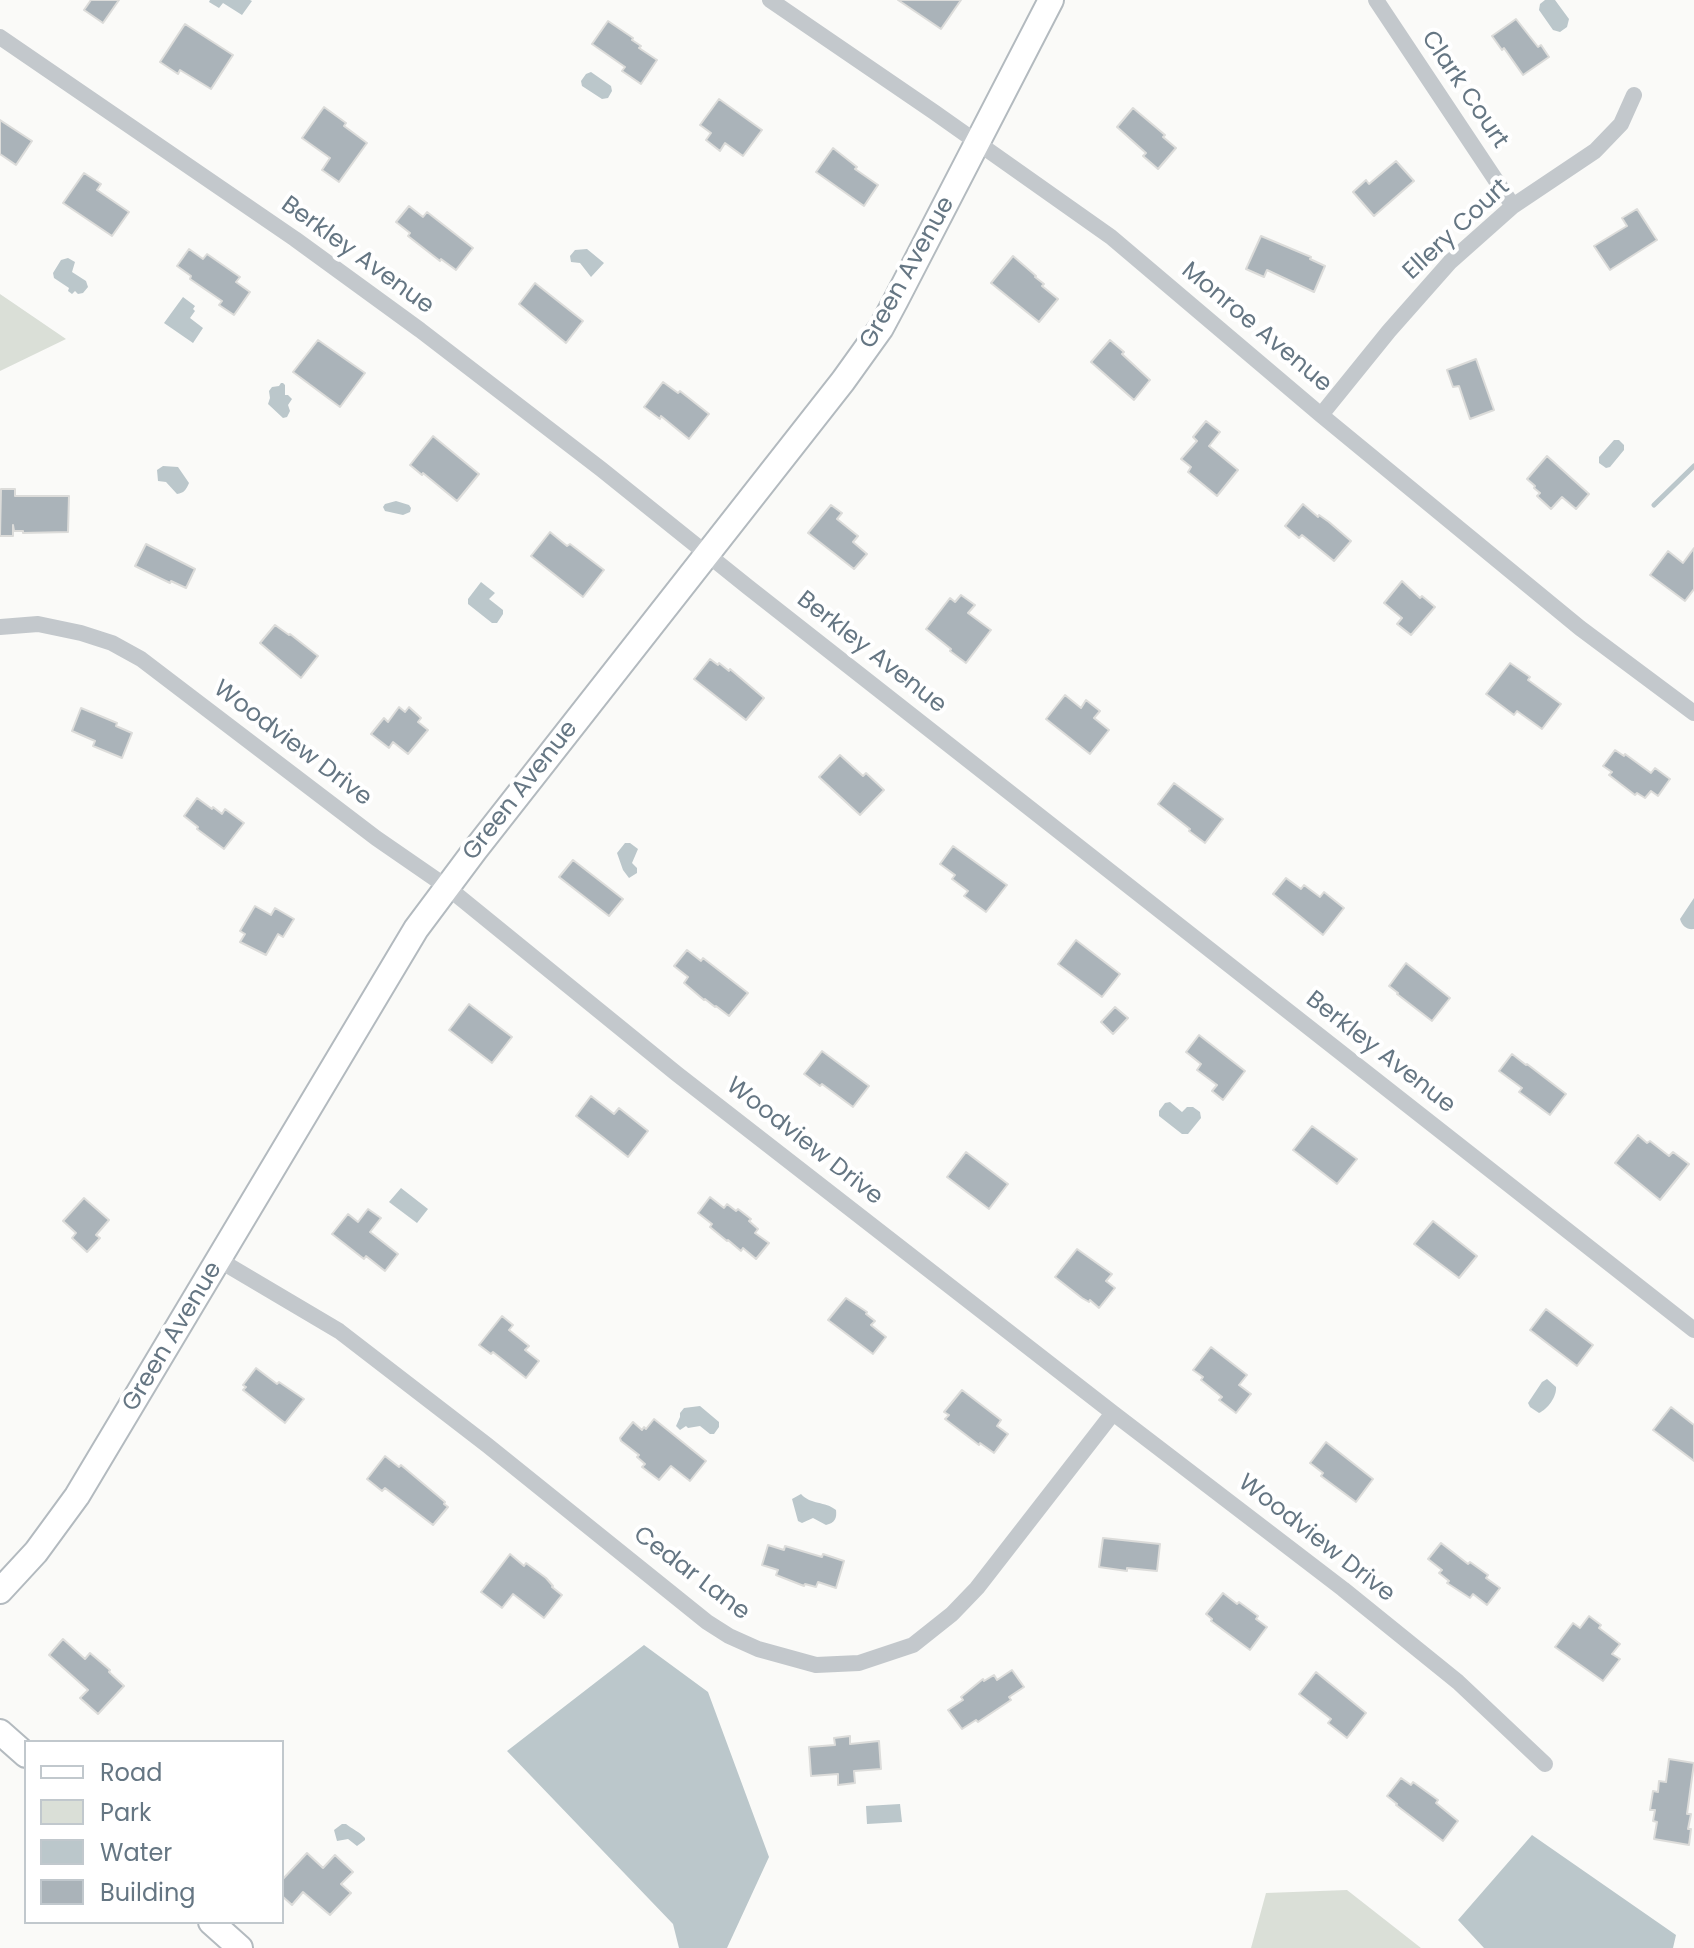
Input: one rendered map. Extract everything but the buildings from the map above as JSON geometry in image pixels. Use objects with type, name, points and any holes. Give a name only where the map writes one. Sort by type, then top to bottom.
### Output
[{"type":"street","name":"Monroe Avenue","points":[[770,0],[1111,237],[1580,628],[1694,713]]},
{"type":"street","name":"Green Avenue","points":[[0,1591],[36,1552],[69,1507],[416,929],[881,328],[1051,0]]},
{"type":"street","name":"Clark Court","points":[[1376,0],[1513,206]]},
{"type":"street","name":"Berkley Avenue","points":[[0,37],[320,257],[420,330],[601,469],[1694,1330]]},
{"type":"street","name":"Ellery Court","points":[[1321,415],[1450,262],[1513,206],[1595,151],[1621,124],[1634,95]]},
{"type":"street","name":"Woodview Drive","points":[[0,627],[38,624],[102,639],[132,654],[376,838],[447,887],[677,1074],[1331,1580],[1458,1682],[1545,1764]]},
{"type":"street","name":"Cedar Lane","points":[[219,1260],[339,1331],[707,1622],[758,1649],[816,1665],[859,1663],[913,1645],[952,1614],[977,1588],[1113,1413]]},
{"type":"street","points":[[0,1732],[24,1753]]},
{"type":"street","points":[[213,1924],[240,1948]]},
{"type":"green space","points":[[0,294],[66,339],[0,371]]},
{"type":"green space","points":[[1347,1890],[1421,1948],[1251,1948],[1266,1893]]},
{"type":"water","points":[[210,0],[252,1],[242,15],[223,3],[219,8]]},
{"type":"water","points":[[1545,0],[1555,0],[1569,19],[1567,27],[1560,32],[1553,30],[1539,10]]},
{"type":"water","points":[[591,72],[611,86],[608,98],[602,99],[582,86],[581,81]]},
{"type":"water","points":[[587,249],[604,263],[591,277],[580,263],[571,262],[570,256],[575,250]]},
{"type":"water","points":[[68,258],[75,262],[72,272],[86,281],[88,287],[83,293],[75,291],[72,294],[69,288],[54,278],[53,273],[61,260]]},
{"type":"water","points":[[183,297],[195,306],[190,318],[203,328],[193,343],[164,323]]},
{"type":"water","points":[[281,383],[285,385],[285,395],[292,399],[288,405],[290,411],[283,418],[268,404],[269,391]]},
{"type":"water","points":[[1614,440],[1624,445],[1624,450],[1606,468],[1599,463],[1599,457]]},
{"type":"water","points":[[163,466],[178,467],[189,483],[183,492],[177,494],[166,482],[158,481],[157,470]]},
{"type":"water","points":[[396,501],[409,505],[410,512],[403,515],[385,511],[385,504]]},
{"type":"water","points":[[481,582],[495,593],[489,599],[503,610],[497,623],[492,623],[468,604],[468,599]]},
{"type":"water","points":[[625,843],[638,849],[632,863],[637,873],[629,878],[617,853]]},
{"type":"water","points":[[1694,898],[1694,929],[1691,929],[1685,927],[1680,919]]},
{"type":"water","points":[[1170,1102],[1182,1112],[1187,1107],[1193,1107],[1200,1112],[1201,1118],[1188,1134],[1182,1134],[1159,1116],[1165,1103]]},
{"type":"water","points":[[401,1188],[428,1209],[417,1223],[389,1202]]},
{"type":"water","points":[[1547,1379],[1556,1391],[1546,1409],[1539,1413],[1528,1403]]},
{"type":"water","points":[[700,1406],[719,1422],[714,1434],[700,1426],[686,1426],[680,1430],[676,1426],[684,1408]]},
{"type":"water","points":[[801,1494],[836,1510],[836,1518],[826,1525],[813,1518],[802,1523],[798,1521],[792,1499]]},
{"type":"water","points":[[644,1645],[708,1692],[769,1857],[727,1948],[679,1948],[673,1924],[507,1751]]},
{"type":"water","points":[[900,1804],[902,1822],[867,1824],[866,1806]]},
{"type":"water","points":[[342,1824],[358,1832],[365,1840],[357,1846],[348,1839],[337,1841],[334,1830]]},
{"type":"water","points":[[1532,1835],[1676,1935],[1673,1948],[1484,1948],[1458,1920]]},
{"type":"waterway","points":[[1654,505],[1694,466]]}]
